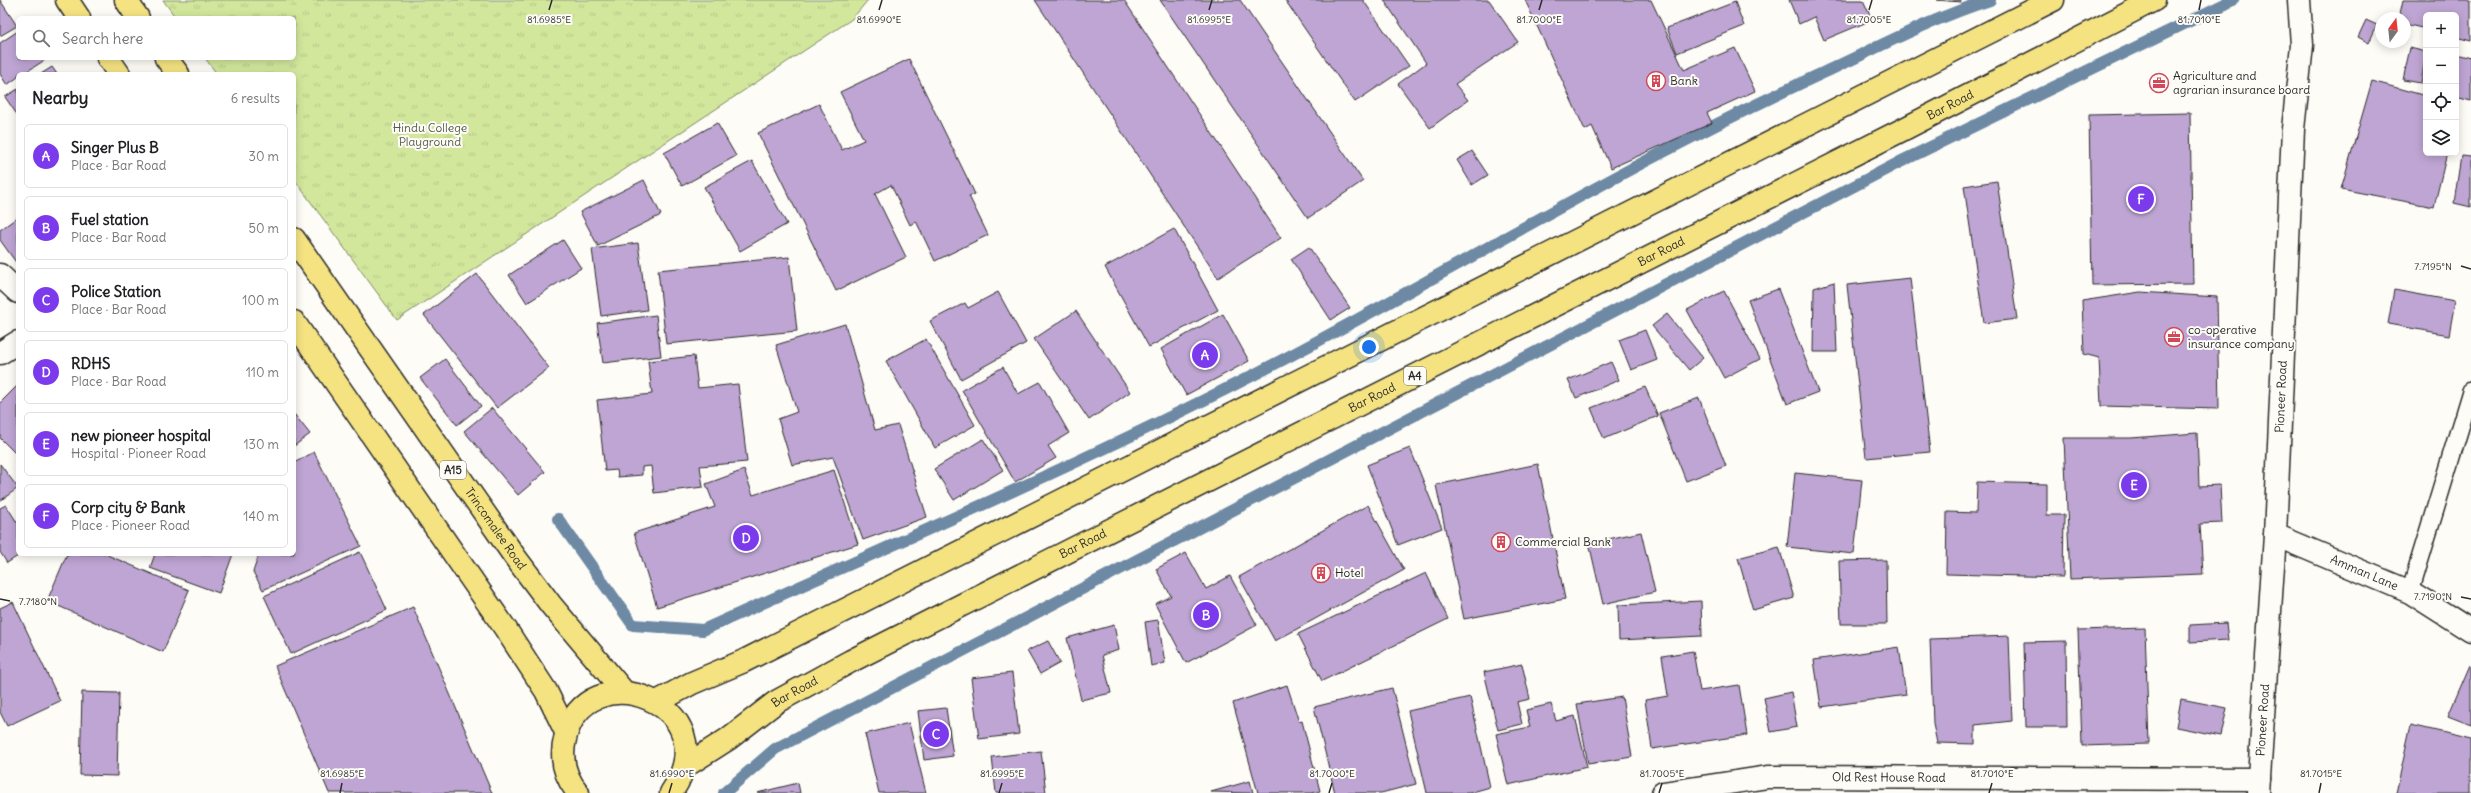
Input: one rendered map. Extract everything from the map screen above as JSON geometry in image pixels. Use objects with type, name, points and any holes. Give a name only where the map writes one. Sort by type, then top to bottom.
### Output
[{"type":"highway","points":[[67,0],[78,16]]},
{"type":"highway","points":[[126,0],[137,16]]},
{"type":"highway","points":[[657,702],[692,683],[744,661],[2053,0]]},
{"type":"highway","name":"Bar Road","points":[[684,767],[728,739],[776,702],[851,661],[1904,129],[2154,0]]},
{"type":"highway","points":[[109,60],[118,72]]},
{"type":"highway","points":[[168,60],[176,72]]},
{"type":"highway","name":"Trincomalee Road","points":[[296,243],[515,557],[551,605],[624,692]]},
{"type":"highway","points":[[296,325],[505,628],[546,691],[566,732]]},
{"type":"highway","points":[[578,793],[569,782],[564,766],[562,749],[566,732],[575,716],[589,703],[606,695],[624,692],[641,694],[657,702],[671,714],[681,730],[686,748],[684,767],[679,781],[671,793]]},
{"type":"street","name":"Pioneer Road","points":[[2259,786],[2275,535],[2293,129],[2302,45],[2299,0]]},
{"type":"street","points":[[0,275],[16,290]]},
{"type":"street","points":[[0,353],[16,343]]},
{"type":"street","name":"Amman Lane","points":[[2275,535],[2410,592],[2471,631]]},
{"type":"street","name":"Old Rest House Road","points":[[1663,793],[1768,777],[2259,786]]},
{"type":"lane","points":[[2410,592],[2471,390]]},
{"type":"green space","name":"Hindu College Playground","points":[[163,0],[868,0],[852,19],[397,320],[296,182],[296,72],[216,72],[206,60],[296,60],[296,16],[175,16]]},
{"type":"building","points":[[0,0],[16,27],[0,36]]},
{"type":"building","points":[[1035,0],[1124,0],[1281,238],[1218,278]]},
{"type":"building","points":[[1160,0],[1240,0],[1363,181],[1308,218]]},
{"type":"building","points":[[1285,0],[1363,0],[1409,66],[1355,102]]},
{"type":"building","points":[[1384,0],[1489,0],[1518,42],[1455,84],[1468,100],[1430,128],[1398,84],[1426,63]]},
{"type":"building","name":"Bank","points":[[1525,0],[1651,0],[1684,70],[1735,48],[1755,91],[1707,113],[1712,123],[1611,168],[1592,126],[1585,130]]},
{"type":"building","points":[[1789,0],[1863,0],[1872,20],[1824,40],[1814,17],[1799,24]]},
{"type":"building","points":[[1937,0],[1961,0],[1961,2]]},
{"type":"building","points":[[2403,0],[2471,0],[2471,41],[2459,38],[2459,12],[2423,12],[2423,28],[2411,25],[2411,12],[2400,12]]},
{"type":"building","points":[[1735,2],[1744,26],[1677,53],[1667,28]]},
{"type":"building","points":[[2366,20],[2375,24],[2375,30],[2369,43],[2358,37]]},
{"type":"building","points":[[16,32],[16,60],[45,60],[26,72],[16,72],[16,78],[7,85],[0,74],[0,43]]},
{"type":"building","points":[[2410,48],[2423,51],[2423,71],[2421,83],[2403,80]]},
{"type":"building","points":[[2459,55],[2471,58],[2471,101],[2459,98]]},
{"type":"building","points":[[909,59],[975,194],[969,196],[988,235],[935,261],[916,221],[910,225],[891,185],[875,194],[906,257],[836,291],[758,133],[819,104],[842,150],[864,140],[840,92]]},
{"type":"building","points":[[52,67],[56,72],[44,72]]},
{"type":"building","points":[[2372,81],[2423,95],[2423,156],[2446,156],[2434,207],[2341,189]]},
{"type":"building","points":[[16,90],[16,113],[5,97]]},
{"type":"building","points":[[2190,113],[2193,284],[2092,285],[2089,115]]},
{"type":"building","points":[[717,123],[736,156],[682,186],[664,153]]},
{"type":"building","points":[[1472,151],[1488,175],[1472,185],[1457,160]]},
{"type":"building","points":[[2461,156],[2471,157],[2471,207],[2454,203]]},
{"type":"building","points":[[752,161],[787,224],[740,251],[704,187]]},
{"type":"building","points":[[644,180],[661,215],[598,246],[580,212]]},
{"type":"building","points":[[1997,181],[2017,319],[1984,323],[1964,186]]},
{"type":"building","points":[[16,218],[16,262],[0,240],[0,230]]},
{"type":"building","points":[[1174,229],[1218,310],[1149,347],[1105,267]]},
{"type":"building","points":[[563,240],[581,268],[527,303],[509,275]]},
{"type":"building","points":[[638,243],[647,310],[601,316],[592,249]]},
{"type":"building","points":[[1309,247],[1350,308],[1331,320],[1291,259]]},
{"type":"building","points":[[789,257],[797,331],[666,344],[658,270]]},
{"type":"building","points":[[477,274],[549,368],[497,408],[424,315]]},
{"type":"building","points":[[1910,278],[1930,452],[1866,458],[1847,285]]},
{"type":"building","points":[[1834,282],[1837,352],[1813,352],[1814,288]]},
{"type":"building","points":[[1778,289],[1818,392],[1787,404],[1748,300]]},
{"type":"building","points":[[2394,290],[2455,301],[2449,335],[2388,324]]},
{"type":"building","points":[[1724,291],[1760,359],[1724,378],[1687,310]]},
{"type":"building","points":[[998,292],[1026,343],[961,379],[930,321],[965,303],[968,308]]},
{"type":"building","points":[[2140,292],[2217,297],[2219,409],[2101,406],[2099,358],[2084,354],[2082,301]]},
{"type":"building","points":[[1076,311],[1130,392],[1089,420],[1034,339]]},
{"type":"building","points":[[1223,314],[1249,361],[1186,395],[1161,349]]},
{"type":"building","points":[[1667,314],[1703,358],[1689,370],[1652,326]]},
{"type":"building","points":[[656,315],[661,356],[603,363],[597,323]]},
{"type":"building","points":[[845,324],[875,430],[898,425],[927,517],[863,540],[833,457],[792,465],[778,419],[797,412],[776,345]]},
{"type":"building","points":[[1645,330],[1657,360],[1631,370],[1619,340]]},
{"type":"building","points":[[926,339],[975,425],[935,448],[886,361]]},
{"type":"building","points":[[694,356],[698,388],[738,384],[747,462],[700,466],[703,487],[654,493],[651,466],[642,467],[642,475],[618,477],[617,470],[605,471],[597,400],[652,394],[648,361]]},
{"type":"building","points":[[445,359],[481,406],[457,425],[420,378]]},
{"type":"building","points":[[1611,362],[1619,380],[1576,398],[1568,380]]},
{"type":"building","points":[[1003,367],[1018,394],[1040,382],[1069,433],[1048,446],[1056,458],[1015,482],[962,390]]},
{"type":"building","points":[[16,387],[16,454],[0,438],[0,403]]},
{"type":"building","points":[[1645,387],[1658,416],[1604,439],[1591,408]]},
{"type":"building","points":[[1699,398],[1726,466],[1686,481],[1659,413]]},
{"type":"building","points":[[492,408],[545,472],[518,495],[464,431]]},
{"type":"building","points":[[296,416],[310,434],[296,444]]},
{"type":"building","points":[[2197,433],[2199,486],[2220,485],[2222,523],[2200,524],[2203,574],[2070,579],[2064,438],[2131,438]]},
{"type":"building","points":[[983,439],[1003,470],[954,500],[934,469]]},
{"type":"building","points":[[1410,448],[1442,528],[1398,545],[1367,465]]},
{"type":"building","points":[[314,452],[361,546],[263,590],[253,572],[258,556],[296,556],[296,462]]},
{"type":"building","points":[[0,464],[16,485],[16,489],[0,501]]},
{"type":"building","name":"Commercial Bank","points":[[1538,464],[1565,599],[1464,619],[1436,485]]},
{"type":"building","points":[[744,470],[753,495],[834,470],[858,544],[657,607],[634,533],[715,507],[706,484]]},
{"type":"building","points":[[1795,473],[1862,480],[1854,554],[1787,547]]},
{"type":"building","points":[[1977,482],[2047,484],[2047,515],[2064,515],[2063,577],[1946,574],[1947,512],[1976,513]]},
{"type":"building","points":[[6,505],[16,521],[16,556],[18,556],[7,563],[0,552],[0,508]]},
{"type":"building","name":"Hotel","points":[[1368,505],[1404,570],[1275,641],[1239,577]]},
{"type":"building","points":[[1641,532],[1655,592],[1603,604],[1589,543]]},
{"type":"building","points":[[1779,547],[1794,598],[1753,610],[1738,558]]},
{"type":"building","points":[[360,552],[387,610],[291,654],[264,596]]},
{"type":"building","points":[[1186,553],[1206,589],[1230,576],[1257,625],[1186,663],[1155,604],[1171,596],[1156,569]]},
{"type":"building","points":[[66,556],[110,556],[189,590],[163,652],[47,601]]},
{"type":"building","points":[[154,556],[232,556],[219,593],[150,568]]},
{"type":"building","points":[[1886,560],[1887,624],[1841,624],[1839,561]]},
{"type":"building","points":[[1426,573],[1448,619],[1322,681],[1298,634]]},
{"type":"building","points":[[1701,601],[1702,636],[1619,640],[1618,605]]},
{"type":"building","points":[[13,602],[60,701],[7,726],[0,712],[0,608]]},
{"type":"building","points":[[413,607],[492,793],[329,793],[275,666]]},
{"type":"building","points":[[1158,620],[1165,663],[1151,666],[1145,622]]},
{"type":"building","points":[[2226,623],[2228,640],[2190,642],[2190,625]]},
{"type":"building","points":[[1114,625],[1119,650],[1102,655],[1111,693],[1081,700],[1067,638]]},
{"type":"building","points":[[2145,628],[2149,744],[2082,746],[2078,630]]},
{"type":"building","points":[[2009,636],[2012,721],[1975,725],[1975,744],[1937,743],[1933,724],[1930,639]]},
{"type":"building","points":[[1048,641],[1060,663],[1040,674],[1027,651]]},
{"type":"building","points":[[2066,641],[2067,727],[2026,727],[2024,642]]},
{"type":"building","points":[[1899,647],[1906,695],[1821,707],[1814,660]]},
{"type":"building","points":[[1693,651],[1700,691],[1739,685],[1747,735],[1652,749],[1645,700],[1668,696],[1662,656]]},
{"type":"building","points":[[1522,664],[1530,699],[1517,702],[1522,724],[1498,730],[1484,672]]},
{"type":"building","points":[[2470,665],[2471,666],[2471,725],[2448,716]]},
{"type":"building","points":[[1012,673],[1019,734],[979,739],[971,678]]},
{"type":"building","points":[[1287,685],[1299,722],[1302,721],[1320,791],[1312,793],[1258,793],[1233,703]]},
{"type":"building","points":[[1392,688],[1416,784],[1381,793],[1335,793],[1314,707]]},
{"type":"building","points":[[82,692],[119,693],[117,776],[80,775]]},
{"type":"building","points":[[1791,692],[1797,727],[1771,732],[1764,698]]},
{"type":"building","points":[[1470,697],[1490,787],[1469,793],[1427,793],[1408,711]]},
{"type":"building","points":[[1622,697],[1632,757],[1588,764],[1577,704]]},
{"type":"building","points":[[2181,699],[2227,708],[2221,736],[2176,727]]},
{"type":"building","points":[[1551,704],[1556,721],[1575,716],[1587,767],[1508,785],[1496,734],[1530,727],[1526,710]]},
{"type":"building","points":[[946,708],[953,756],[924,760],[918,711]]},
{"type":"building","points":[[909,723],[926,793],[879,793],[865,734]]},
{"type":"building","points":[[2411,725],[2471,739],[2471,793],[2396,793]]},
{"type":"building","points":[[1041,751],[1046,793],[996,793],[992,757]]},
{"type":"building","points":[[1250,781],[1253,793],[1211,792]]},
{"type":"building","points":[[798,783],[800,793],[757,793]]},
{"type":"waterway","points":[[558,519],[633,625],[703,630],[1081,460],[1156,424],[1303,349],[1562,206],[1692,137],[1906,33],[1948,15],[1990,0]]},
{"type":"waterway","points":[[724,793],[775,749],[1900,162],[2233,0]]},
{"type":"place","name":"Bank","points":[[1656,81]]},
{"type":"place","name":"Agriculture and agrarian insurance board","points":[[2159,83]]},
{"type":"place","name":"Corp city & Bank","points":[[2141,199]]},
{"type":"place","name":"co-operative insurance company","points":[[2174,337]]},
{"type":"place","name":"Singer Plus B","points":[[1205,355]]},
{"type":"place","name":"new pioneer hospital","points":[[2134,485]]},
{"type":"place","name":"RDHS","points":[[746,538]]},
{"type":"place","name":"Commercial Bank","points":[[1501,542]]},
{"type":"place","name":"Hotel","points":[[1321,573]]},
{"type":"place","name":"Fuel station","points":[[1206,615]]},
{"type":"place","name":"Police Station","points":[[936,734]]}]
